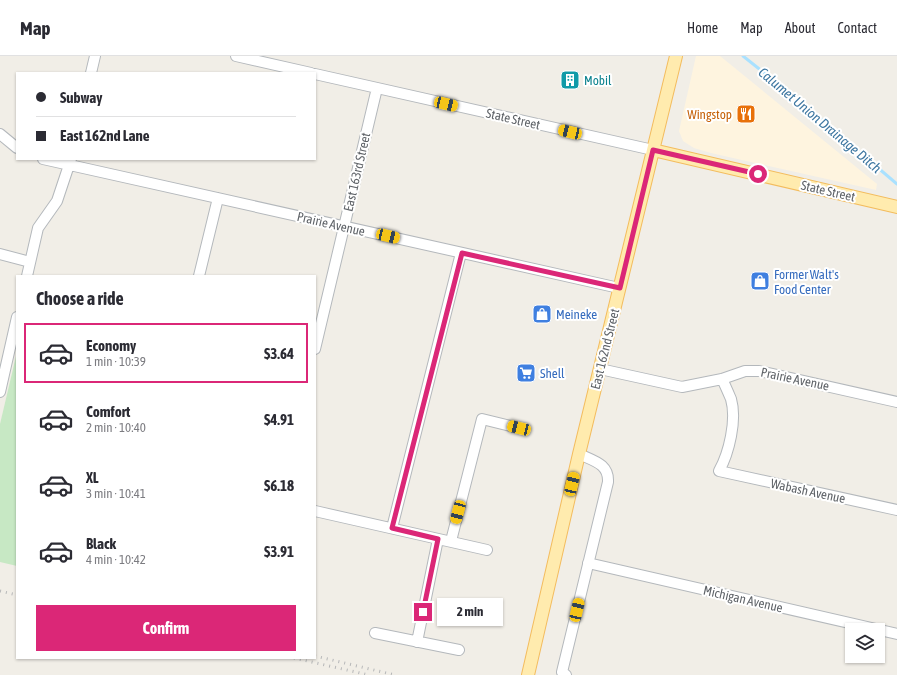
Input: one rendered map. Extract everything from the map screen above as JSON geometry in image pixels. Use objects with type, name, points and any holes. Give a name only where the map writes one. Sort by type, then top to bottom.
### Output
[{"type":"main road","name":"East 162nd Street","points":[[528,675],[579,454],[676,56]]},
{"type":"main road","name":"State Street","points":[[653,150],[892,206]]},
{"type":"street","points":[[91,72],[95,56]]},
{"type":"street","points":[[236,56],[307,72]]},
{"type":"street","name":"State Street","points":[[316,74],[653,150]]},
{"type":"street","name":"East 163rd Street","points":[[316,345],[377,88]]},
{"type":"street","points":[[0,134],[16,147]]},
{"type":"street","name":"Prairie Avenue","points":[[52,160],[70,162],[218,198],[620,288]]},
{"type":"street","points":[[27,275],[38,228],[57,201],[70,162]]},
{"type":"street","points":[[199,275],[218,198]]},
{"type":"street","points":[[392,528],[462,253]]},
{"type":"street","points":[[0,254],[30,262]]},
{"type":"street","points":[[0,392],[3,366],[16,321]]},
{"type":"street","name":"Prairie Avenue","points":[[600,369],[682,387],[722,379],[738,372],[759,371],[897,402]]},
{"type":"street","name":"Wabash Avenue","points":[[722,379],[731,400],[732,428],[725,460],[719,471],[897,510]]},
{"type":"street","points":[[451,542],[482,419],[519,428]]},
{"type":"street","points":[[566,675],[562,672],[609,475],[603,466],[579,454]]},
{"type":"street","points":[[316,511],[487,550]]},
{"type":"street","points":[[417,642],[438,539]]},
{"type":"street","name":"Michigan Avenue","points":[[588,563],[897,634]]},
{"type":"street","points":[[375,633],[459,650]]},
{"type":"shaded area","points":[[696,56],[720,56],[877,184],[876,190],[711,153],[694,148],[683,141],[679,131]]},
{"type":"green space","points":[[16,356],[16,566],[0,562],[0,424]]},
{"type":"waterway","name":"Calumet Union Drainage Ditch","points":[[743,56],[802,103],[897,184]]},
{"type":"railway","points":[[0,591],[16,595]]},
{"type":"railway","points":[[316,656],[395,675]]},
{"type":"railway","points":[[298,659],[369,675]]},
{"type":"place","name":"Mobil","points":[[570,80]]},
{"type":"place","name":"Wingstop","points":[[746,114]]},
{"type":"place","name":"Former Walt's Food Center","points":[[760,281]]},
{"type":"place","name":"Meineke","points":[[542,314]]},
{"type":"place","name":"Shell","points":[[526,373]]},
{"type":"route","points":[[423,612],[438,539],[392,528],[462,253],[620,288],[653,150],[758,174]]}]
